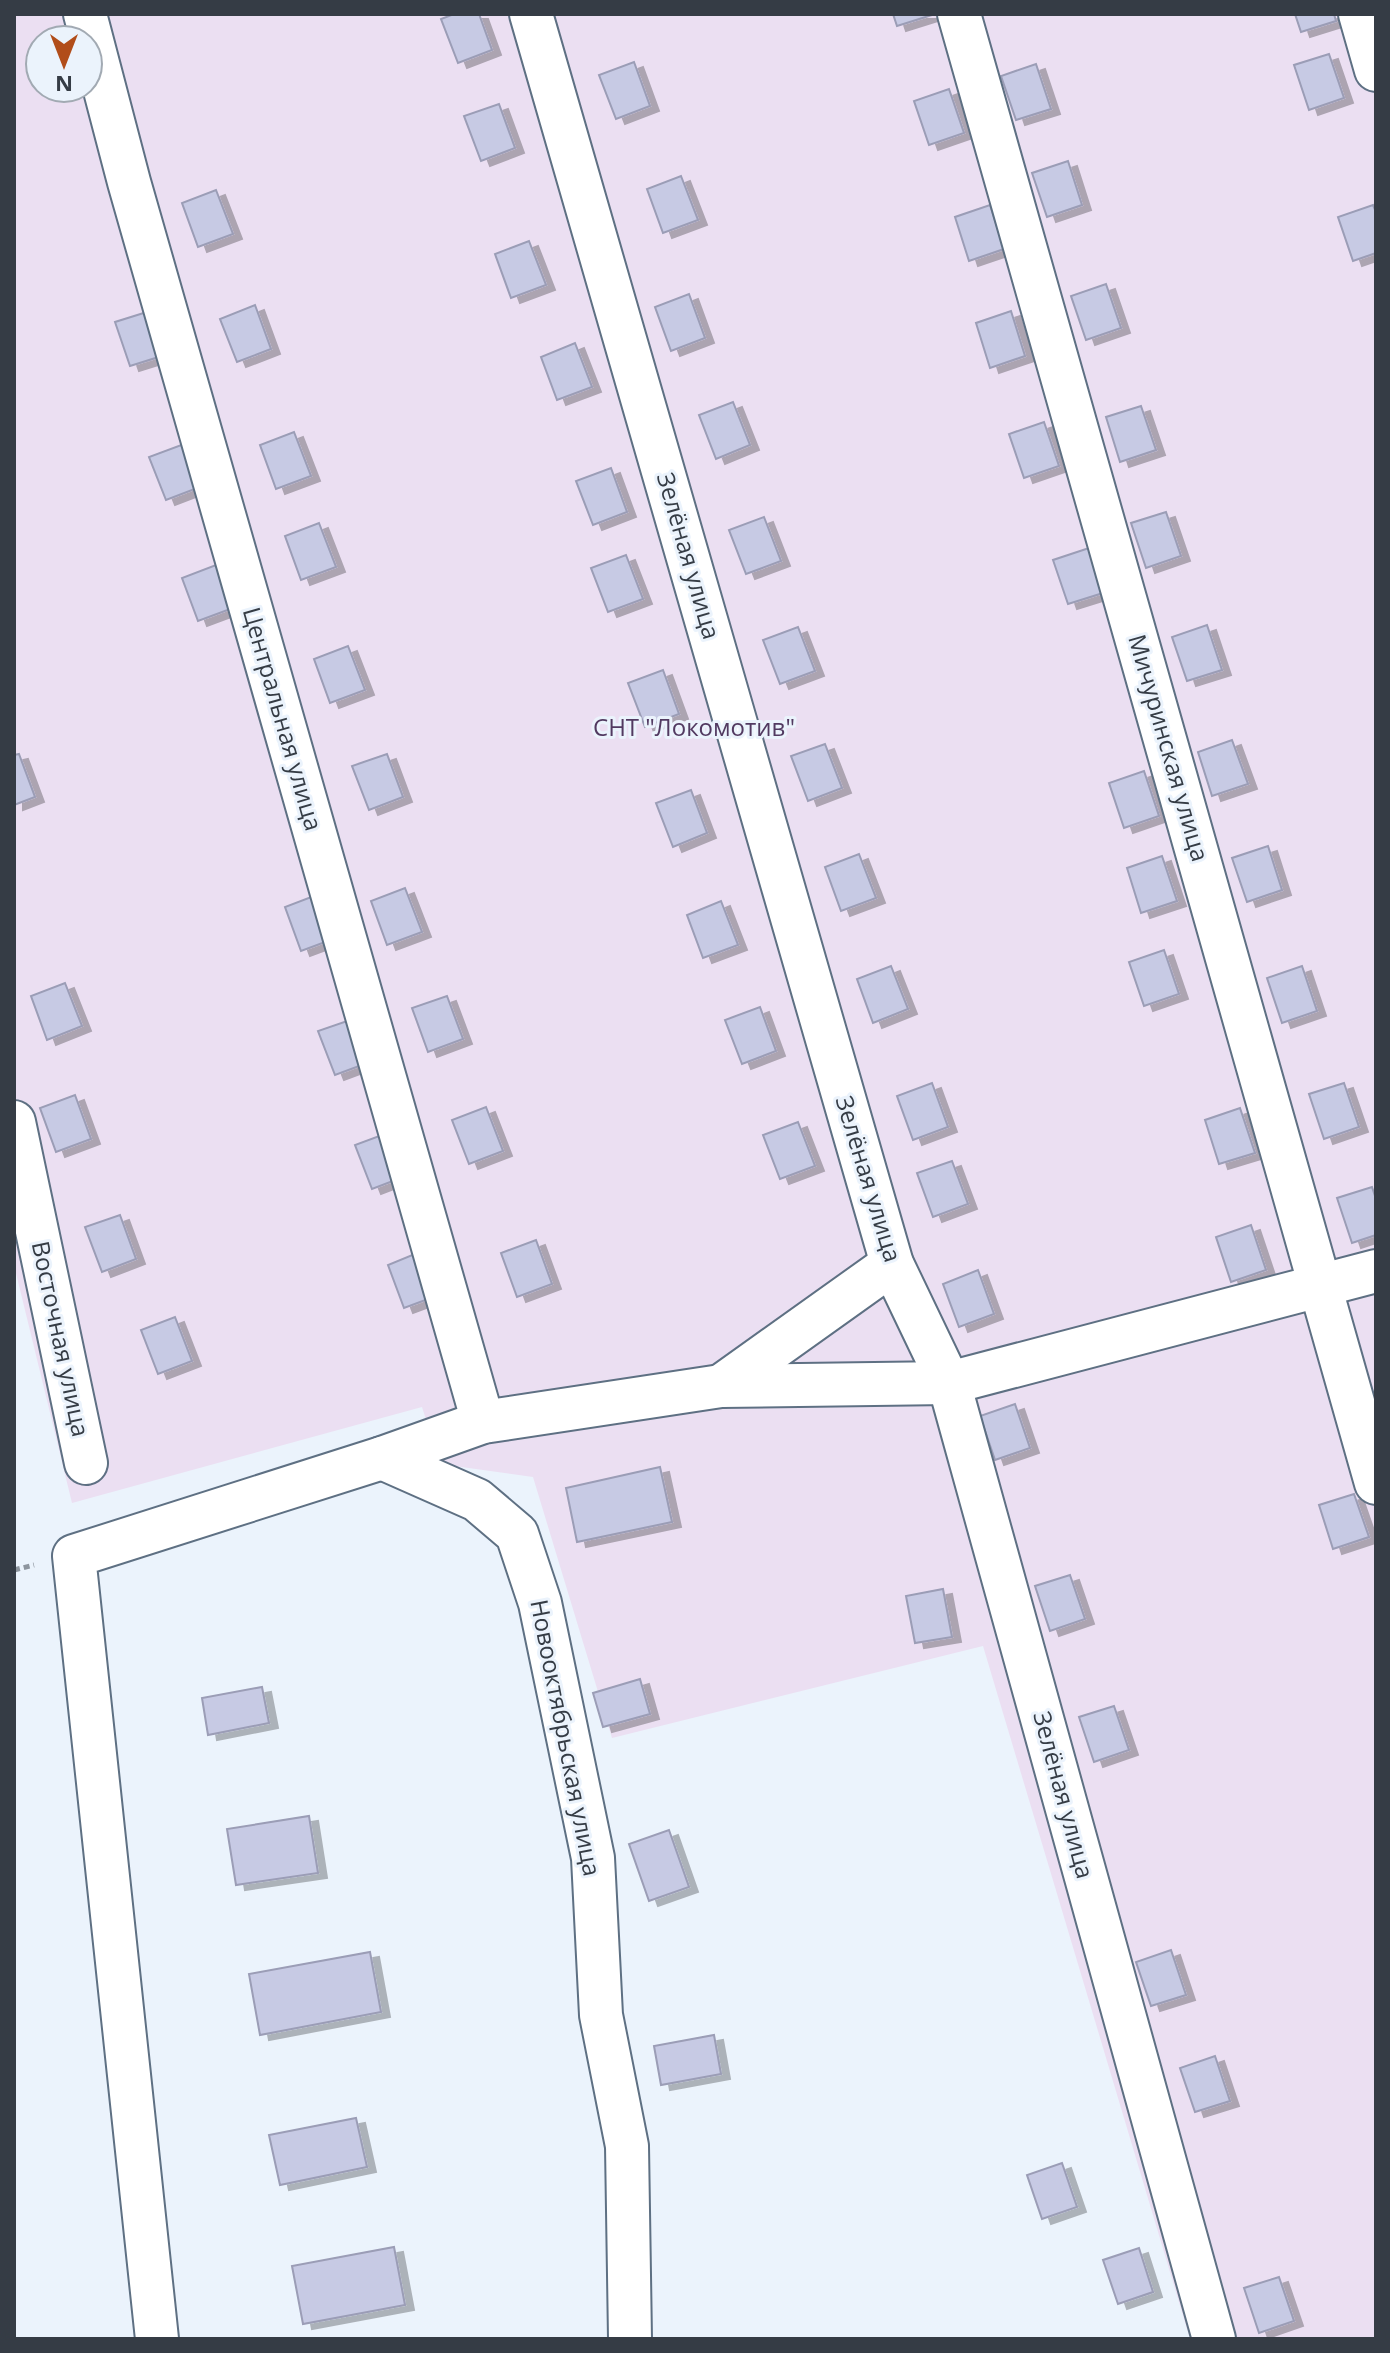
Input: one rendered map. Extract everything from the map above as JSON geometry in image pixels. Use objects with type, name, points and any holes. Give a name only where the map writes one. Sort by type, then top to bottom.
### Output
[{"type":"street","name":"Центральная улица","points":[[85,14],[129,182],[483,1422]]},
{"type":"street","name":"Зелёная улица","points":[[531,14],[892,1264],[949,1383],[1214,2339]]},
{"type":"street","name":"Мичуринская улица","points":[[959,14],[1376,1483]]},
{"type":"street","points":[[1360,14],[1376,70]]},
{"type":"street","name":"Восточная улица","points":[[14,1122],[86,1463]]},
{"type":"street","points":[[721,1386],[892,1264]]},
{"type":"street","points":[[157,2339],[74,1556],[382,1458],[483,1422],[721,1386],[949,1383],[1376,1271]]},
{"type":"street","name":"Новооктябрьская улица","points":[[382,1458],[477,1500],[517,1534],[540,1603],[593,1858],[601,2015],[627,2146],[630,2339]]},
{"type":"green space","name":"СНТ \"Локомотив\"","points":[[14,14],[1376,14],[1376,2339],[1190,2339],[983,1646],[612,1738],[533,1477],[440,1464],[422,1407],[72,1503],[14,1265]]},
{"type":"building","points":[[454,14],[479,14],[492,50],[458,63],[441,19]]},
{"type":"building","points":[[893,14],[932,14],[932,15],[897,26]]},
{"type":"building","points":[[1295,14],[1334,14],[1336,21],[1301,32]]},
{"type":"building","points":[[1329,54],[1344,98],[1309,110],[1294,65]]},
{"type":"building","points":[[634,62],[650,106],[616,119],[599,75]]},
{"type":"building","points":[[1036,64],[1051,109],[1016,120],[1001,76]]},
{"type":"building","points":[[949,89],[964,133],[929,145],[914,101]]},
{"type":"building","points":[[499,104],[515,148],[481,161],[464,116]]},
{"type":"building","points":[[1068,161],[1082,205],[1047,217],[1032,173]]},
{"type":"building","points":[[681,176],[698,220],[663,233],[647,189]]},
{"type":"building","points":[[216,190],[233,234],[198,247],[182,203]]},
{"type":"building","points":[[990,205],[1004,249],[969,261],[955,217]]},
{"type":"building","points":[[1373,205],[1376,212],[1376,253],[1353,261],[1338,217]]},
{"type":"building","points":[[529,241],[546,285],[511,298],[495,254]]},
{"type":"building","points":[[1106,284],[1121,328],[1086,340],[1071,296]]},
{"type":"building","points":[[689,294],[705,338],[671,351],[655,307]]},
{"type":"building","points":[[255,305],[271,349],[237,362],[220,319]]},
{"type":"building","points":[[150,311],[165,355],[130,366],[115,322]]},
{"type":"building","points":[[1011,311],[1025,356],[990,368],[976,323]]},
{"type":"building","points":[[575,343],[592,387],[557,400],[541,357]]},
{"type":"building","points":[[733,402],[750,445],[716,459],[699,415]]},
{"type":"building","points":[[1141,406],[1156,450],[1120,462],[1106,417]]},
{"type":"building","points":[[1044,422],[1059,466],[1024,478],[1009,434]]},
{"type":"building","points":[[294,432],[311,476],[276,489],[260,445]]},
{"type":"building","points":[[184,444],[200,487],[166,500],[149,457]]},
{"type":"building","points":[[611,468],[627,512],[593,525],[576,481]]},
{"type":"building","points":[[1166,512],[1181,556],[1146,568],[1131,523]]},
{"type":"building","points":[[764,517],[781,561],[746,574],[729,530]]},
{"type":"building","points":[[319,523],[336,567],[301,580],[285,536]]},
{"type":"building","points":[[1089,548],[1103,593],[1068,604],[1053,560]]},
{"type":"building","points":[[626,555],[643,599],[608,612],[591,568]]},
{"type":"building","points":[[216,565],[233,608],[198,621],[182,578]]},
{"type":"building","points":[[1207,625],[1222,670],[1187,681],[1172,637]]},
{"type":"building","points":[[798,627],[815,671],[780,684],[763,640]]},
{"type":"building","points":[[348,646],[365,690],[330,703],[314,659]]},
{"type":"building","points":[[663,670],[679,714],[645,727],[628,683]]},
{"type":"building","points":[[1232,740],[1248,784],[1212,796],[1198,752]]},
{"type":"building","points":[[825,744],[842,788],[808,801],[791,756]]},
{"type":"building","points":[[19,754],[35,797],[14,805],[14,755]]},
{"type":"building","points":[[387,754],[403,797],[369,810],[352,766]]},
{"type":"building","points":[[1144,771],[1159,816],[1124,828],[1109,783]]},
{"type":"building","points":[[691,790],[707,833],[673,847],[656,803]]},
{"type":"building","points":[[1268,846],[1282,890],[1247,902],[1232,858]]},
{"type":"building","points":[[859,854],[876,898],[841,911],[825,867]]},
{"type":"building","points":[[1162,856],[1177,901],[1141,913],[1127,868]]},
{"type":"building","points":[[405,888],[422,932],[387,945],[371,901]]},
{"type":"building","points":[[319,894],[336,938],[301,951],[285,907]]},
{"type":"building","points":[[721,901],[738,945],[703,958],[687,915]]},
{"type":"building","points":[[1164,950],[1179,994],[1144,1006],[1129,962]]},
{"type":"building","points":[[891,966],[908,1009],[873,1023],[857,979]]},
{"type":"building","points":[[1302,966],[1317,1011],[1282,1023],[1267,978]]},
{"type":"building","points":[[65,983],[82,1026],[47,1040],[31,996]]},
{"type":"building","points":[[447,996],[463,1039],[428,1052],[412,1008]]},
{"type":"building","points":[[760,1007],[776,1051],[742,1064],[725,1020]]},
{"type":"building","points":[[353,1019],[370,1062],[335,1075],[318,1031]]},
{"type":"building","points":[[932,1083],[948,1127],[913,1140],[897,1096]]},
{"type":"building","points":[[1344,1083],[1359,1127],[1324,1139],[1309,1094]]},
{"type":"building","points":[[75,1095],[91,1139],[56,1152],[40,1108]]},
{"type":"building","points":[[486,1107],[503,1151],[469,1164],[452,1120]]},
{"type":"building","points":[[1240,1108],[1255,1153],[1219,1164],[1205,1120]]},
{"type":"building","points":[[798,1122],[815,1166],[780,1179],[763,1135]]},
{"type":"building","points":[[390,1132],[406,1176],[372,1189],[355,1145]]},
{"type":"building","points":[[952,1161],[968,1204],[933,1217],[917,1173]]},
{"type":"building","points":[[1372,1187],[1376,1199],[1376,1235],[1352,1243],[1337,1198]]},
{"type":"building","points":[[120,1215],[136,1259],[102,1272],[85,1227]]},
{"type":"building","points":[[1251,1225],[1266,1270],[1231,1282],[1216,1237]]},
{"type":"building","points":[[536,1240],[552,1284],[517,1297],[501,1253]]},
{"type":"building","points":[[422,1251],[439,1295],[404,1308],[388,1265]]},
{"type":"building","points":[[978,1270],[994,1314],[959,1327],[943,1284]]},
{"type":"building","points":[[175,1317],[192,1361],[158,1374],[141,1330]]},
{"type":"building","points":[[1015,1404],[1030,1448],[995,1460],[980,1416]]},
{"type":"building","points":[[660,1467],[672,1522],[577,1542],[566,1488]]},
{"type":"building","points":[[1354,1494],[1369,1537],[1333,1549],[1319,1505]]},
{"type":"building","points":[[1070,1575],[1085,1619],[1050,1631],[1035,1586]]},
{"type":"building","points":[[943,1589],[952,1637],[915,1643],[906,1596]]},
{"type":"building","points":[[640,1679],[650,1714],[603,1727],[593,1693]]},
{"type":"building","points":[[262,1687],[269,1723],[208,1735],[202,1698]]},
{"type":"building","points":[[1114,1706],[1129,1750],[1094,1762],[1079,1717]]},
{"type":"building","points":[[309,1816],[318,1873],[236,1885],[227,1829]]},
{"type":"building","points":[[669,1830],[689,1887],[649,1901],[629,1844]]},
{"type":"building","points":[[1171,1950],[1186,1995],[1151,2006],[1136,1962]]},
{"type":"building","points":[[370,1952],[381,2012],[260,2035],[249,1974]]},
{"type":"building","points":[[714,2035],[721,2074],[661,2085],[654,2046]]},
{"type":"building","points":[[1215,2056],[1230,2101],[1195,2112],[1180,2068]]},
{"type":"building","points":[[356,2118],[367,2167],[280,2185],[269,2135]]},
{"type":"building","points":[[1062,2163],[1077,2207],[1042,2219],[1027,2175]]},
{"type":"building","points":[[394,2247],[405,2305],[303,2324],[292,2266]]},
{"type":"building","points":[[1139,2248],[1153,2292],[1118,2304],[1103,2260]]},
{"type":"building","points":[[1279,2277],[1294,2321],[1259,2333],[1244,2288]]}]
